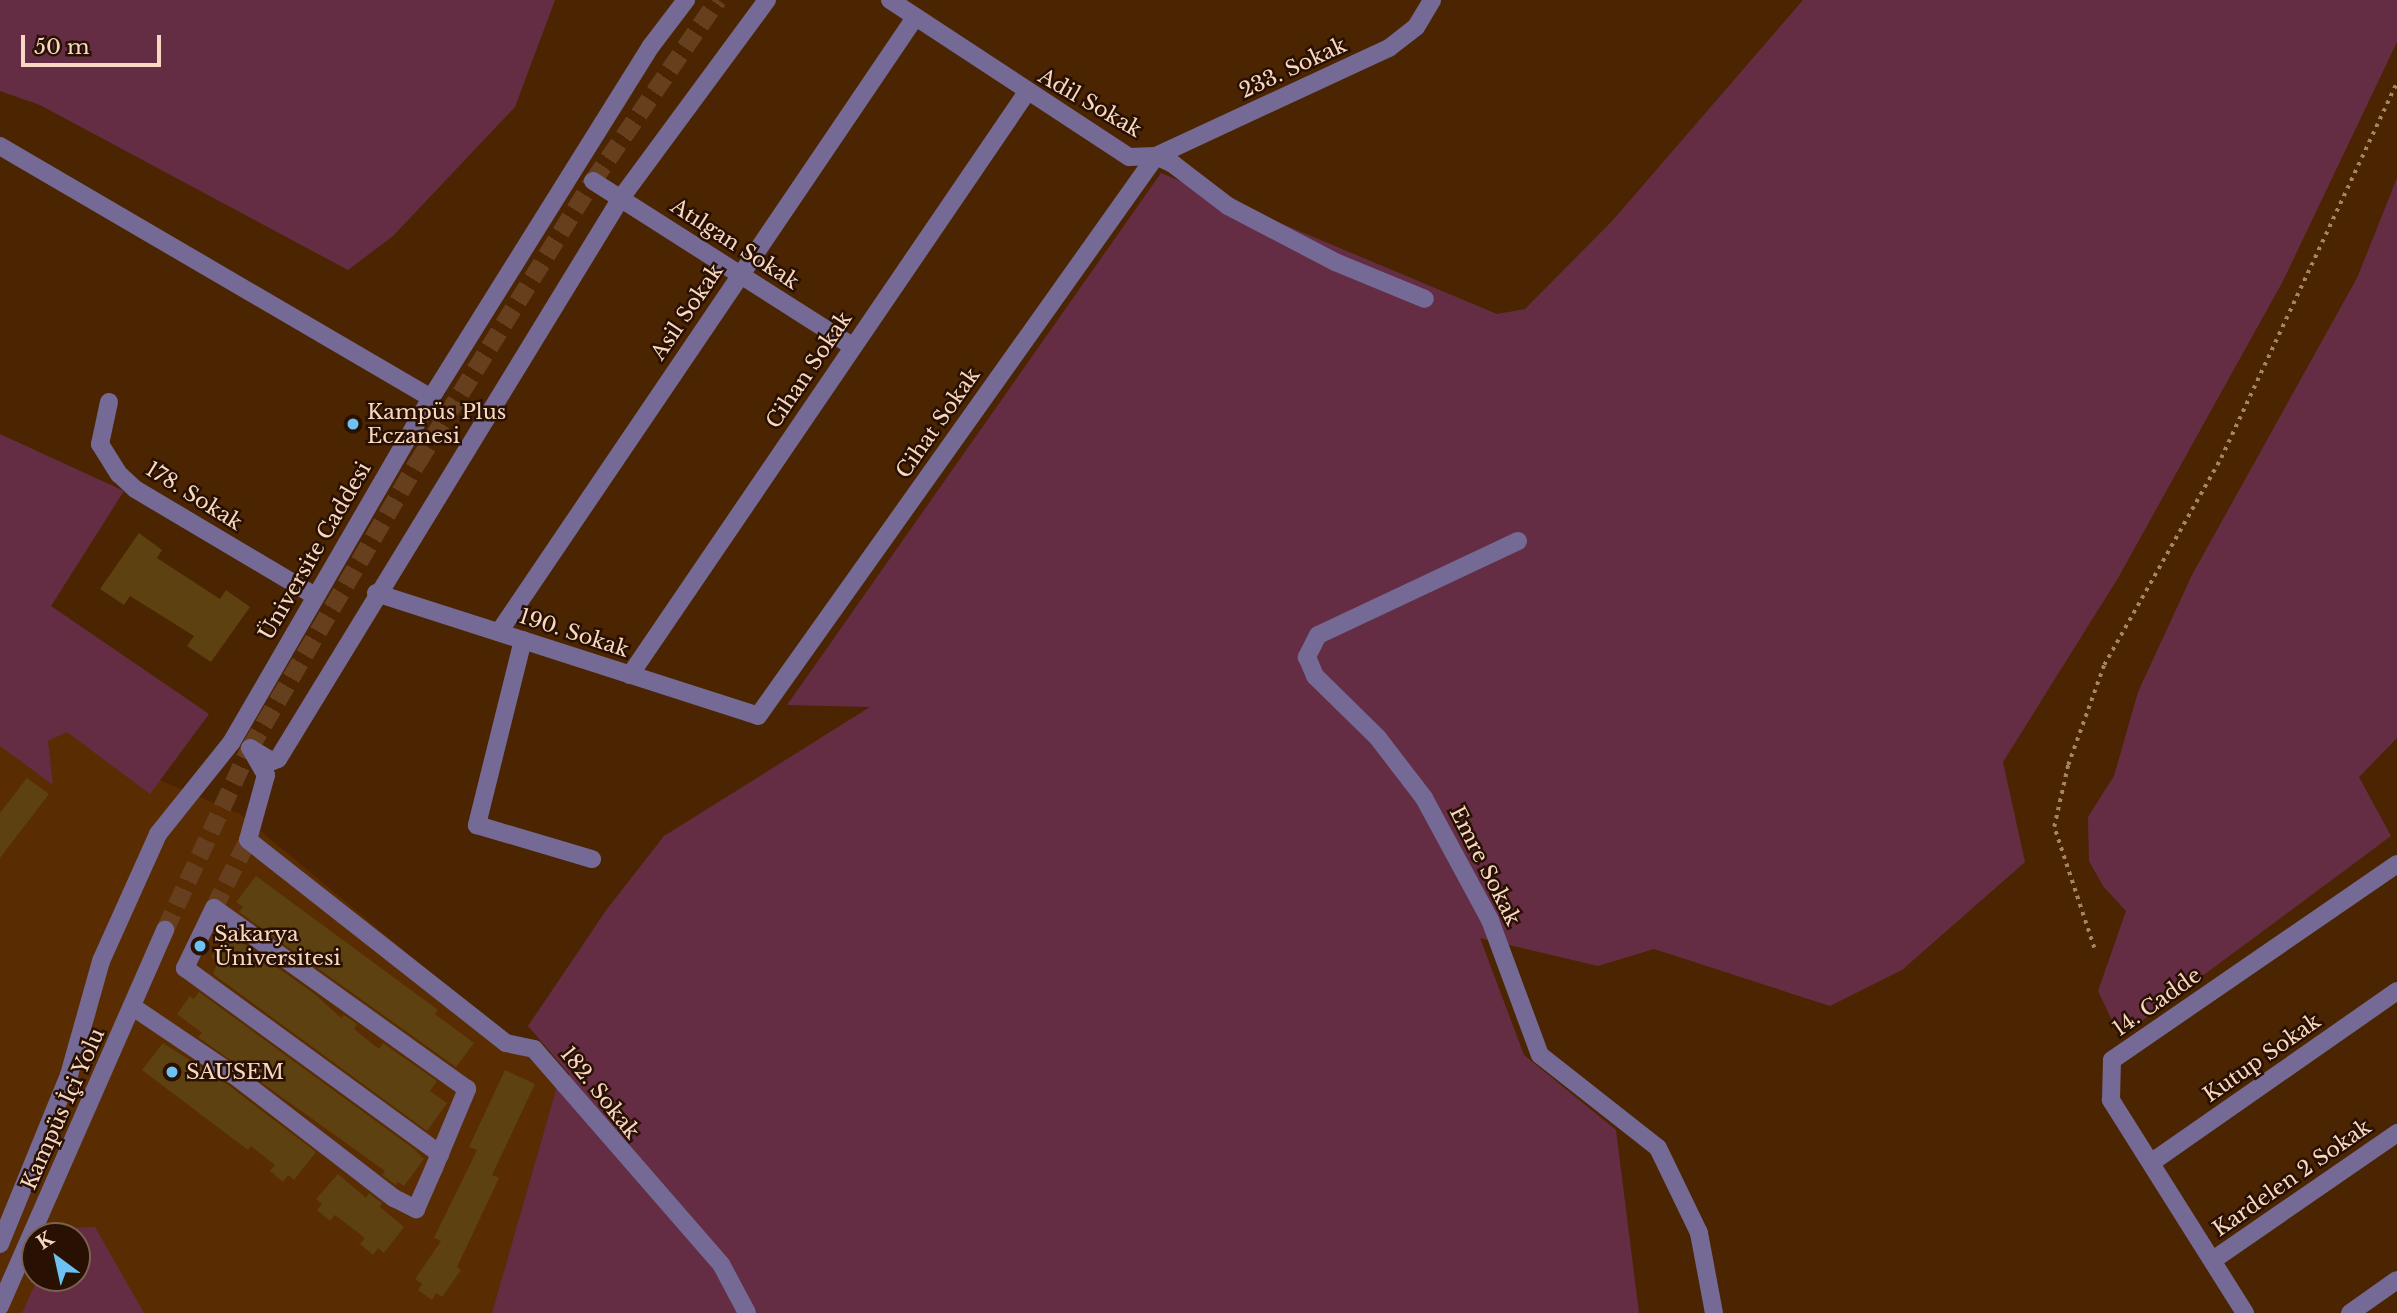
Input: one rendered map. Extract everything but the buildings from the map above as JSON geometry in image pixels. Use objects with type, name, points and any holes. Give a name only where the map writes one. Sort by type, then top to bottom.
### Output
[{"type":"street","name":"Üniversite Caddesi","points":[[122,912],[158,835],[231,743],[431,398],[651,46],[686,0]]},
{"type":"street","points":[[376,593],[621,198],[767,0]]},
{"type":"street","name":"Adil Sokak","points":[[890,0],[914,19],[1129,157],[1156,156],[1228,205],[1323,256],[1425,299]]},
{"type":"street","name":"233. Sokak","points":[[1156,156],[1389,48],[1416,27],[1432,0]]},
{"type":"street","name":"Asil Sokak","points":[[499,632],[914,19]]},
{"type":"street","name":"Cihan Sokak","points":[[630,675],[1027,93]]},
{"type":"street","points":[[0,146],[431,398]]},
{"type":"street","name":"Cihat Sokak","points":[[758,716],[1156,156]]},
{"type":"street","name":"Atılgan Sokak","points":[[593,181],[852,346]]},
{"type":"street","name":"178. Sokak","points":[[109,402],[100,425],[100,444],[119,474],[135,489],[315,596]]},
{"type":"street","name":"Emre Sokak","points":[[1518,541],[1318,635],[1307,657],[1315,676],[1378,737],[1424,798],[1490,919],[1540,1055],[1658,1148],[1699,1233],[1714,1313]]},
{"type":"street","name":"190. Sokak","points":[[376,593],[758,716]]},
{"type":"street","name":"182. Sokak","points":[[376,593],[278,759],[272,761],[250,748],[266,775],[248,840],[506,1043],[534,1049],[721,1264],[747,1313]]},
{"type":"street","points":[[523,640],[477,825],[592,859]]},
{"type":"street","name":"14. Cadde","points":[[2237,1310],[2213,1260],[2111,1100],[2112,1060],[2397,864]]},
{"type":"street","points":[[133,1007],[234,1075],[394,1198],[416,1209],[440,1154],[467,1089],[214,908],[185,968],[440,1154]]},
{"type":"street","name":"Kampüs İçi Yolu","points":[[0,1244],[69,1075],[101,961],[122,912]]},
{"type":"street","name":"Kampüs İçi Yolu","points":[[0,1306],[165,930]]},
{"type":"street","name":"Kutup Sokak","points":[[2152,1162],[2397,992]]},
{"type":"street","name":"Kardelen 2 Sokak","points":[[2213,1260],[2397,1133]]},
{"type":"street","points":[[2350,1313],[2397,1280]]},
{"type":"path","points":[[2094,948],[2054,827],[2068,765],[2104,665],[2221,458],[2397,82]]},
{"type":"shaded area","points":[[0,0],[555,0],[515,107],[393,236],[348,270],[40,105],[0,91]]},
{"type":"shaded area","points":[[1803,0],[2397,0],[2397,42],[2283,281],[2118,578],[2003,762],[2025,862],[1902,970],[1830,1006],[1654,949],[1598,966],[1480,938],[1524,1055],[1616,1130],[1639,1313],[492,1313],[559,1079],[570,1075],[528,1026],[607,909],[664,836],[870,707],[787,705],[1161,173],[1497,314],[1525,309],[1613,220]]},
{"type":"shaded area","points":[[2397,178],[2397,738],[2359,777],[2391,836],[2120,1037],[2098,991],[2126,911],[2103,886],[2089,861],[2088,817],[2114,776],[2138,692],[2192,575],[2357,278]]},
{"type":"shaded area","points":[[0,434],[124,491],[51,606],[209,714],[150,794],[67,732],[48,741],[53,785],[0,746]]},
{"type":"shaded area","name":"Sakarya Üniversitesi","points":[[0,648],[103,756],[240,814],[559,1079],[492,1313],[0,1313]]},
{"type":"shaded area","points":[[91,1227],[95,1227],[144,1313],[22,1313],[32,1292],[91,1292]]},
{"type":"tunnel","points":[[165,930],[250,748],[418,462],[593,181],[718,0]]},
{"type":"tunnel","points":[[214,908],[248,840]]},
{"type":"place","name":"Kampüs Plus Eczanesi","points":[[353,424]]},
{"type":"place","name":"Sakarya Üniversitesi","points":[[200,946]]},
{"type":"place","name":"SAUSEM","points":[[172,1072]]}]
